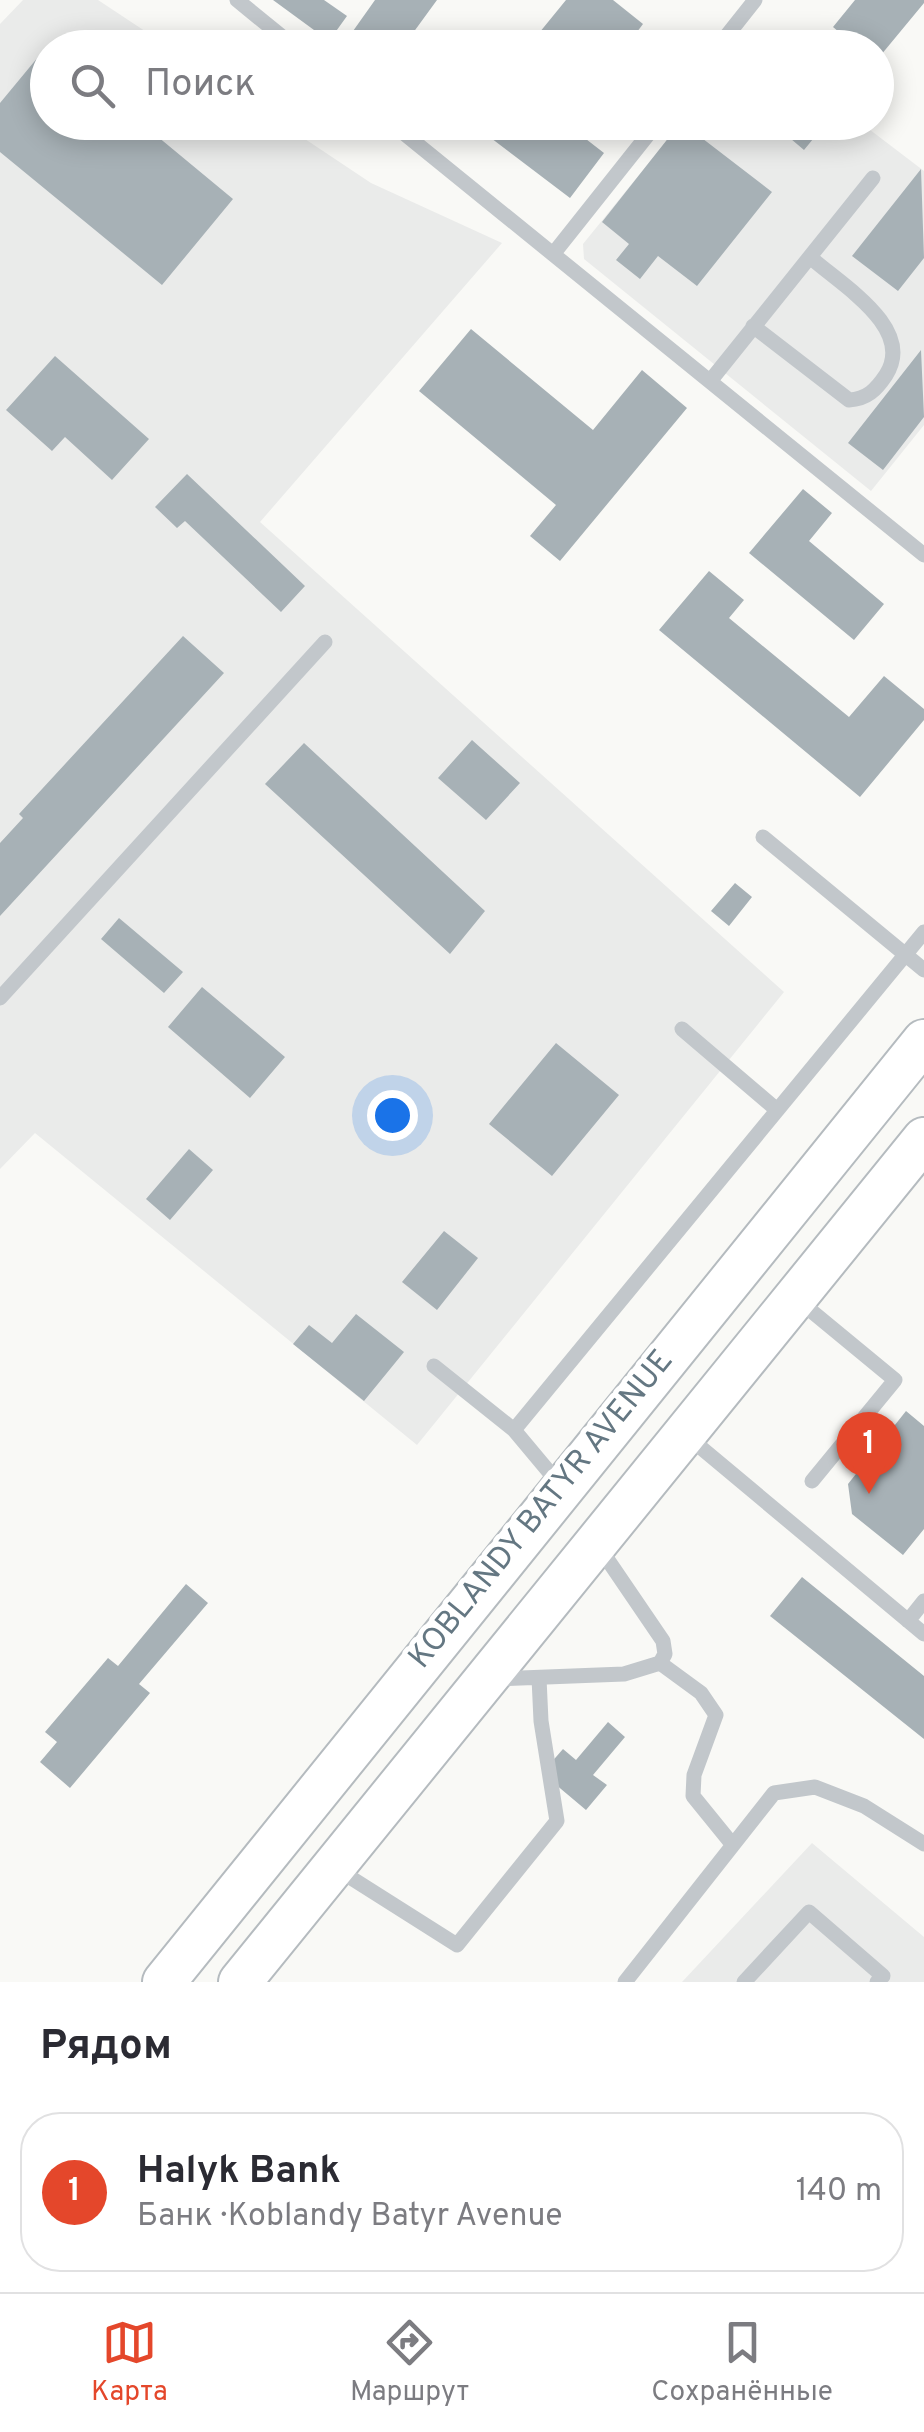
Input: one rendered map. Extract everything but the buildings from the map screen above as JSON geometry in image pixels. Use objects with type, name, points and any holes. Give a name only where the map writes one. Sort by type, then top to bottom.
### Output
[{"type":"street","name":"KOBLANDY BATYR AVENUE","points":[[164,1982],[924,1041]]},
{"type":"street","name":"KOBLANDY BATYR AVENUE","points":[[240,1982],[924,1139]]},
{"type":"lane","points":[[237,0],[274,30]]},
{"type":"lane","points":[[728,30],[745,3]]},
{"type":"lane","points":[[413,140],[924,555]]},
{"type":"lane","points":[[554,253],[644,140]]},
{"type":"lane","points":[[712,380],[874,178]]},
{"type":"lane","points":[[752,326],[849,400],[859,399],[878,387],[893,361],[894,341],[883,322],[810,257]]},
{"type":"lane","points":[[0,998],[325,642]]},
{"type":"lane","points":[[763,837],[924,970]]},
{"type":"lane","points":[[514,1430],[924,932]]},
{"type":"lane","points":[[682,1028],[777,1110]]},
{"type":"lane","points":[[795,1297],[895,1380],[812,1480]]},
{"type":"lane","points":[[434,1366],[514,1430],[561,1486]]},
{"type":"lane","points":[[684,1434],[924,1634]]},
{"type":"lane","points":[[485,1679],[624,1674],[660,1663],[665,1654],[663,1642],[596,1542]]},
{"type":"lane","points":[[908,1620],[924,1601]]},
{"type":"lane","points":[[660,1663],[701,1693],[716,1715],[694,1775],[693,1796],[732,1844]]},
{"type":"lane","points":[[333,1866],[457,1946],[557,1821],[541,1721],[539,1678]]},
{"type":"lane","points":[[624,1982],[774,1794],[815,1788],[864,1806],[924,1844]]},
{"type":"lane","points":[[744,1982],[809,1912],[883,1976],[877,1982]]},
{"type":"shaded area","points":[[23,0],[98,0],[143,30],[30,30],[30,140],[306,140],[371,183],[502,243],[260,522],[784,992],[417,1445],[35,1133],[0,1169],[0,24]]},
{"type":"shaded area","points":[[667,140],[883,140],[924,171],[924,425],[871,491],[584,259],[583,244]]},
{"type":"shaded area","points":[[812,1843],[924,1937],[924,1982],[682,1982]]},
{"type":"place","name":"Halyk Bank","points":[[869,1494]]}]
